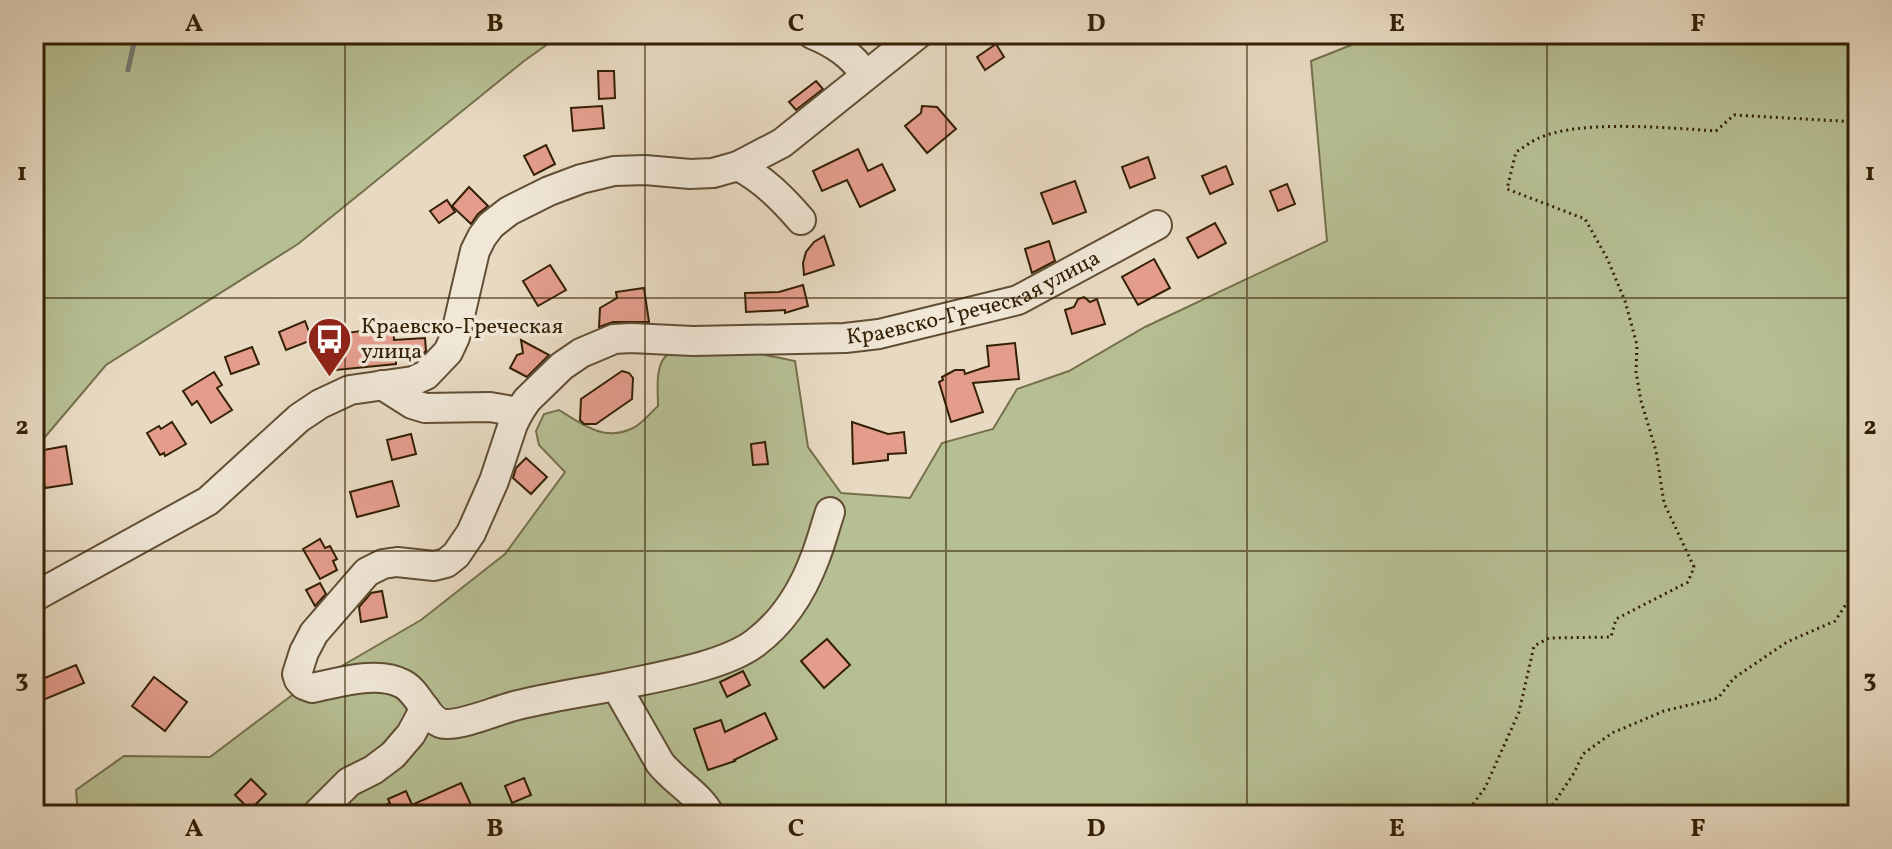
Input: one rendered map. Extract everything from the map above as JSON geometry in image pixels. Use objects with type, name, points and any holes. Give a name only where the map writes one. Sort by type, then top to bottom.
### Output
[{"type":"street","points":[[812,34],[852,57],[866,75]]},
{"type":"street","points":[[34,597],[208,501],[299,418],[320,404],[350,390],[413,381],[426,375],[448,352],[455,337],[475,251],[482,237],[491,225],[509,211],[549,191],[614,171],[690,174],[713,173],[738,166],[782,143],[918,34]]},
{"type":"street","points":[[738,166],[776,192],[801,220]]},
{"type":"street","name":"Краевско-Греческая улица","points":[[425,708],[412,690],[388,679],[359,679],[312,688],[304,685],[297,674],[304,652],[314,633],[367,572],[383,564],[397,562],[434,566],[446,563],[456,555],[471,533],[494,481],[519,412],[562,366],[581,353],[614,339],[693,341],[845,338],[879,334],[1018,300],[1157,225]]},
{"type":"street","points":[[382,385],[412,404],[425,408],[490,407],[519,412]]},
{"type":"street","points":[[316,815],[349,782],[393,755],[411,734],[425,708],[433,719],[445,725],[516,705],[691,670],[753,644],[775,625],[796,598],[815,561],[830,512]]},
{"type":"street","points":[[616,686],[660,763],[704,804],[710,815]]},
{"type":"path","points":[[1468,815],[1485,788],[1519,712],[1534,646],[1549,638],[1611,637],[1616,619],[1688,582],[1694,567],[1664,503],[1656,451],[1636,372],[1637,345],[1625,301],[1607,258],[1585,219],[1507,189],[1516,152],[1539,138],[1577,128],[1663,127],[1716,131],[1734,115],[1858,122]]},
{"type":"path","points":[[1546,815],[1583,754],[1612,733],[1664,711],[1718,698],[1734,678],[1776,649],[1835,621],[1858,585],[1858,565]]},
{"type":"green space","points":[[34,34],[562,34],[524,61],[298,244],[106,365],[34,450]]},
{"type":"green space","points":[[1379,34],[1858,34],[1858,815],[78,815],[76,790],[124,756],[210,757],[295,693],[421,620],[505,554],[565,472],[539,445],[536,431],[544,414],[559,410],[594,430],[604,432],[623,432],[633,428],[658,406],[660,367],[665,357],[675,351],[708,347],[795,361],[808,447],[841,493],[910,498],[942,443],[993,429],[1017,389],[1069,371],[1145,327],[1327,241],[1311,61]]},
{"type":"building","points":[[996,44],[1004,57],[985,70],[977,57]]},
{"type":"building","points":[[598,71],[614,71],[615,98],[599,99]]},
{"type":"building","points":[[816,81],[823,89],[796,110],[789,102]]},
{"type":"building","points":[[602,106],[604,128],[573,131],[571,108]]},
{"type":"building","points":[[922,106],[937,107],[956,129],[927,153],[905,126],[921,113]]},
{"type":"building","points":[[546,145],[555,164],[534,175],[524,156]]},
{"type":"building","points":[[858,149],[868,171],[882,164],[895,190],[860,207],[847,180],[822,191],[813,171]]},
{"type":"building","points":[[1148,157],[1155,178],[1130,188],[1122,167]]},
{"type":"building","points":[[1226,166],[1233,184],[1210,194],[1202,176]]},
{"type":"building","points":[[1075,181],[1086,212],[1053,224],[1041,193]]},
{"type":"building","points":[[1287,184],[1295,204],[1278,211],[1270,191]]},
{"type":"building","points":[[469,187],[488,206],[471,224],[452,206]]},
{"type":"building","points":[[447,200],[455,212],[439,223],[430,211]]},
{"type":"building","points":[[1215,223],[1226,243],[1198,258],[1187,238]]},
{"type":"building","points":[[824,236],[834,265],[804,275],[806,252]]},
{"type":"building","points":[[1049,241],[1055,261],[1032,273],[1025,249]]},
{"type":"building","points":[[1154,259],[1170,288],[1138,305],[1122,277]]},
{"type":"building","points":[[550,265],[566,290],[538,306],[523,281]]},
{"type":"building","points":[[803,285],[808,306],[785,313],[785,310],[746,312],[745,293],[779,292]]},
{"type":"building","points":[[644,288],[649,322],[613,322],[599,327],[600,308],[617,298],[616,292]]},
{"type":"building","points":[[1084,297],[1090,302],[1097,299],[1105,324],[1072,334],[1065,310],[1074,307],[1078,299]]},
{"type":"building","points":[[305,321],[312,340],[286,350],[279,332]]},
{"type":"building","points":[[393,324],[394,340],[425,338],[426,351],[420,357],[396,359],[396,364],[336,370],[332,335]]},
{"type":"building","points":[[521,340],[549,355],[527,377],[510,368],[517,355],[523,353]]},
{"type":"building","points":[[1015,343],[1019,379],[973,383],[983,412],[951,422],[939,382],[943,380],[942,377],[955,370],[964,370],[965,374],[989,366],[987,346]]},
{"type":"building","points":[[252,347],[259,364],[231,374],[225,357]]},
{"type":"building","points":[[622,371],[633,378],[632,399],[596,424],[584,424],[580,420],[581,399]]},
{"type":"building","points":[[214,372],[222,385],[217,388],[232,410],[211,423],[197,401],[192,405],[183,391]]},
{"type":"building","points":[[172,422],[186,444],[165,456],[164,453],[160,455],[147,433]]},
{"type":"building","points":[[852,422],[888,434],[904,432],[906,453],[888,454],[888,460],[853,464]]},
{"type":"building","points":[[411,434],[416,454],[392,460],[387,440]]},
{"type":"building","points":[[765,442],[768,464],[753,465],[751,444]]},
{"type":"building","points":[[66,446],[72,484],[45,488],[38,451]]},
{"type":"building","points":[[526,458],[547,477],[531,494],[513,478],[516,468]]},
{"type":"building","points":[[392,481],[399,506],[357,517],[350,492]]},
{"type":"building","points":[[320,539],[325,548],[330,546],[337,559],[333,561],[337,570],[320,579],[303,549]]},
{"type":"building","points":[[320,583],[326,594],[315,606],[306,590]]},
{"type":"building","points":[[382,591],[387,617],[361,622],[359,607],[371,593]]},
{"type":"building","points":[[827,639],[850,665],[824,688],[801,661]]},
{"type":"building","points":[[76,665],[84,683],[43,700],[35,682]]},
{"type":"building","points":[[743,671],[750,685],[727,697],[720,682]]},
{"type":"building","points":[[154,677],[187,702],[165,731],[132,706]]},
{"type":"building","points":[[765,713],[777,739],[735,761],[708,770],[694,729],[721,720],[725,732]]},
{"type":"building","points":[[524,778],[531,795],[512,803],[505,786]]},
{"type":"building","points":[[251,779],[266,794],[250,810],[235,795]]},
{"type":"building","points":[[461,783],[472,807],[453,815],[364,815],[390,803],[388,799],[406,791],[412,805]]},
{"type":"waterway","points":[[128,70],[136,34]]},
{"type":"place","name":"Краевско-Греческая улица","points":[[330,379]]}]
